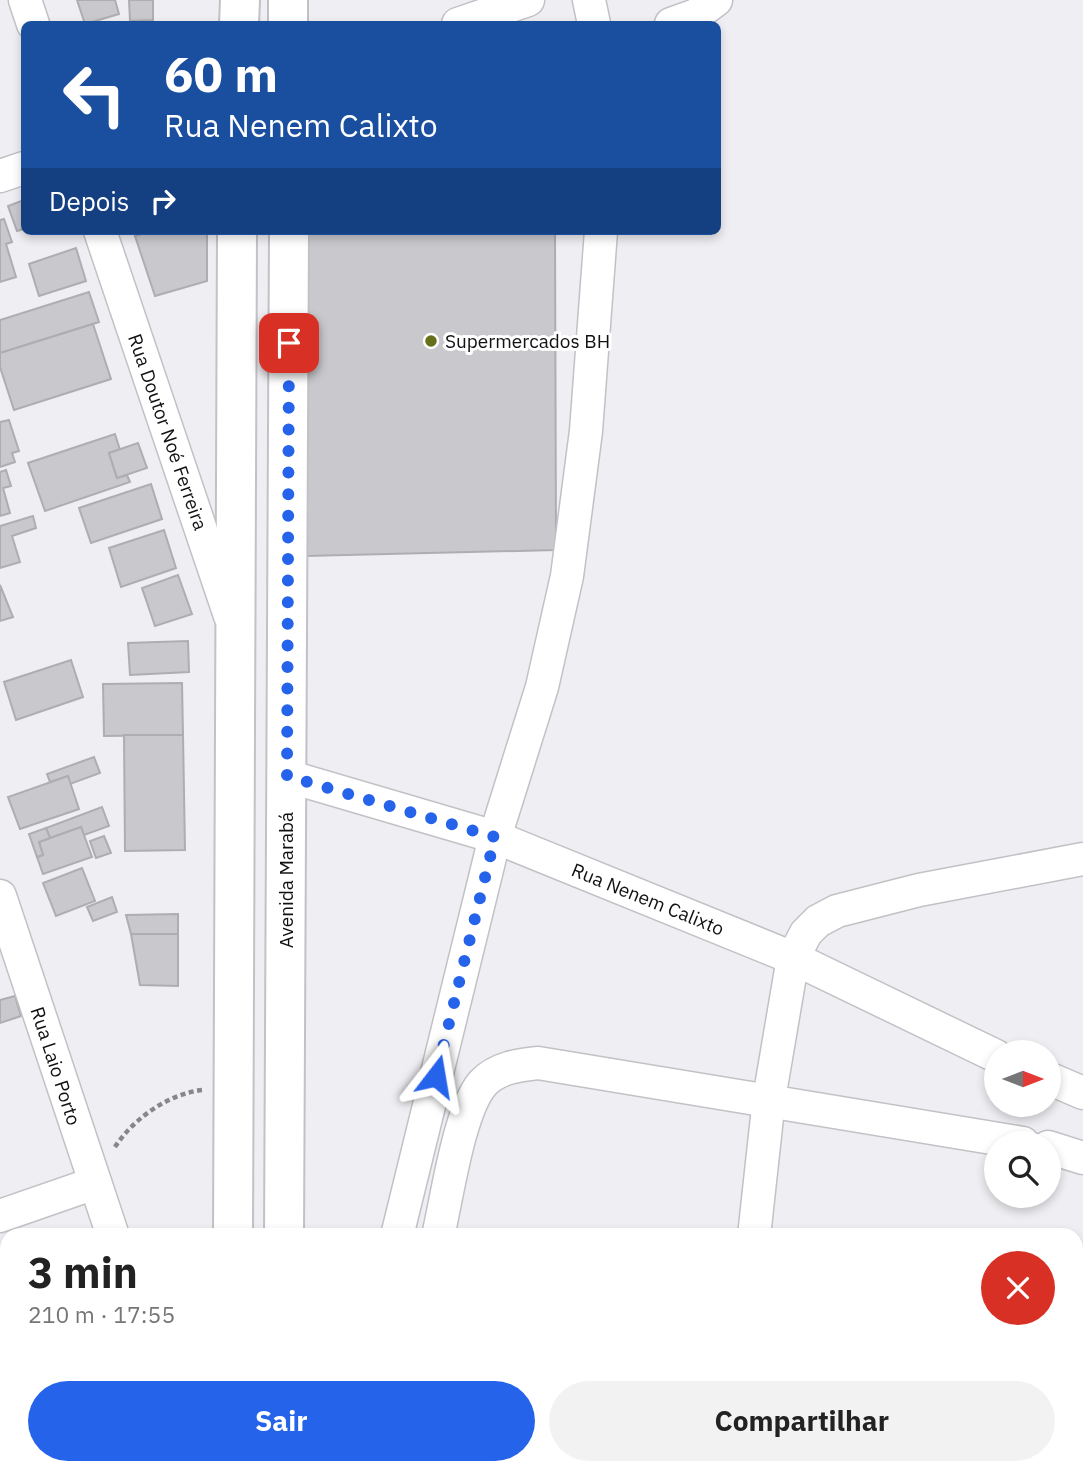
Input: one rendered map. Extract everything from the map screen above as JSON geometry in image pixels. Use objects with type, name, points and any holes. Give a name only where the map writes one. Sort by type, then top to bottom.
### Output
[{"type":"main road","points":[[239,21],[240,0]]},
{"type":"main road","points":[[288,0],[288,21]]},
{"type":"main road","points":[[233,1228],[237,235]]},
{"type":"main road","name":"Avenida Marabá","points":[[284,1228],[289,235]]},
{"type":"street","points":[[25,0],[32,21]]},
{"type":"street","points":[[467,21],[528,0]]},
{"type":"street","points":[[589,0],[593,21]]},
{"type":"street","points":[[679,21],[696,15],[716,0]]},
{"type":"street","points":[[0,176],[21,169]]},
{"type":"street","name":"Rua Doutor Noé Ferreira","points":[[101,235],[236,634]]},
{"type":"street","points":[[399,1228],[495,837],[542,687],[567,576],[586,431],[601,235]]},
{"type":"street","name":"Rua Nenem Calixto","points":[[287,776],[495,837],[793,958],[984,1050]]},
{"type":"street","points":[[1009,873],[1083,837]]},
{"type":"street","points":[[755,1228],[769,1099],[793,958],[806,933],[818,921],[837,911],[1083,859]]},
{"type":"street","name":"Rua Laio Porto","points":[[0,896],[110,1228]]},
{"type":"street","points":[[440,1228],[465,1119],[474,1095],[484,1082],[501,1070],[538,1063],[984,1136]]},
{"type":"street","points":[[1061,1084],[1083,1093]]},
{"type":"street","points":[[1061,1151],[1083,1158]]},
{"type":"street","points":[[0,1216],[95,1183]]},
{"type":"path","points":[[95,1183],[124,1133],[164,1102],[194,1091],[234,1086]]},
{"type":"building","points":[[77,0],[115,0],[119,14],[95,21],[84,21]]},
{"type":"building","points":[[129,0],[153,0],[153,20],[130,21]]},
{"type":"building","points":[[21,201],[21,230],[17,231],[8,206]]},
{"type":"building","points":[[4,219],[12,242],[6,244],[16,277],[0,282],[0,220]]},
{"type":"building","points":[[207,235],[207,281],[155,296],[135,236]]},
{"type":"building","name":"Supermercados BH","points":[[307,235],[555,235],[556,550],[306,556]]},
{"type":"building","points":[[76,248],[86,281],[39,296],[29,264]]},
{"type":"building","points":[[89,292],[99,322],[0,353],[0,320]]},
{"type":"building","points":[[93,324],[111,379],[14,410],[0,367],[0,353]]},
{"type":"building","points":[[9,420],[19,451],[12,453],[15,462],[0,467],[0,422]]},
{"type":"building","points":[[115,434],[120,450],[109,453],[117,478],[127,475],[130,482],[45,511],[28,463]]},
{"type":"building","points":[[138,443],[147,468],[117,478],[109,453]]},
{"type":"building","points":[[6,470],[11,486],[3,488],[10,513],[0,516],[0,472]]},
{"type":"building","points":[[151,484],[162,519],[91,543],[79,508]]},
{"type":"building","points":[[33,516],[36,528],[12,536],[20,562],[0,568],[0,526]]},
{"type":"building","points":[[164,530],[176,568],[121,587],[109,548]]},
{"type":"building","points":[[178,575],[192,614],[155,626],[142,588]]},
{"type":"building","points":[[0,585],[13,617],[0,621]]},
{"type":"building","points":[[188,641],[189,672],[130,675],[128,643]]},
{"type":"building","points":[[71,660],[83,697],[16,720],[4,682]]},
{"type":"building","points":[[182,683],[183,735],[104,736],[103,684]]},
{"type":"building","points":[[124,735],[183,735],[185,850],[125,851]]},
{"type":"building","points":[[94,757],[100,773],[70,784],[68,776],[50,782],[47,774]]},
{"type":"building","points":[[68,776],[79,809],[20,829],[8,797]]},
{"type":"building","points":[[102,807],[109,826],[84,835],[81,827],[50,838],[46,828]]},
{"type":"building","points":[[81,827],[92,857],[43,874],[37,857],[43,855],[39,842]]},
{"type":"building","points":[[46,828],[50,838],[39,842],[43,855],[37,857],[29,834]]},
{"type":"building","points":[[104,836],[111,853],[96,858],[90,841]]},
{"type":"building","points":[[82,868],[95,901],[56,916],[43,883]]},
{"type":"building","points":[[112,897],[117,912],[93,921],[87,907]]},
{"type":"building","points":[[178,914],[178,934],[131,934],[126,915]]},
{"type":"building","points":[[131,934],[178,934],[178,986],[140,985]]},
{"type":"building","points":[[15,996],[21,1016],[0,1023],[0,1000]]},
{"type":"place","name":"Supermercados BH","points":[[431,341]]},
{"type":"route","points":[[289,343],[287,776],[495,837],[436,1076]]}]
